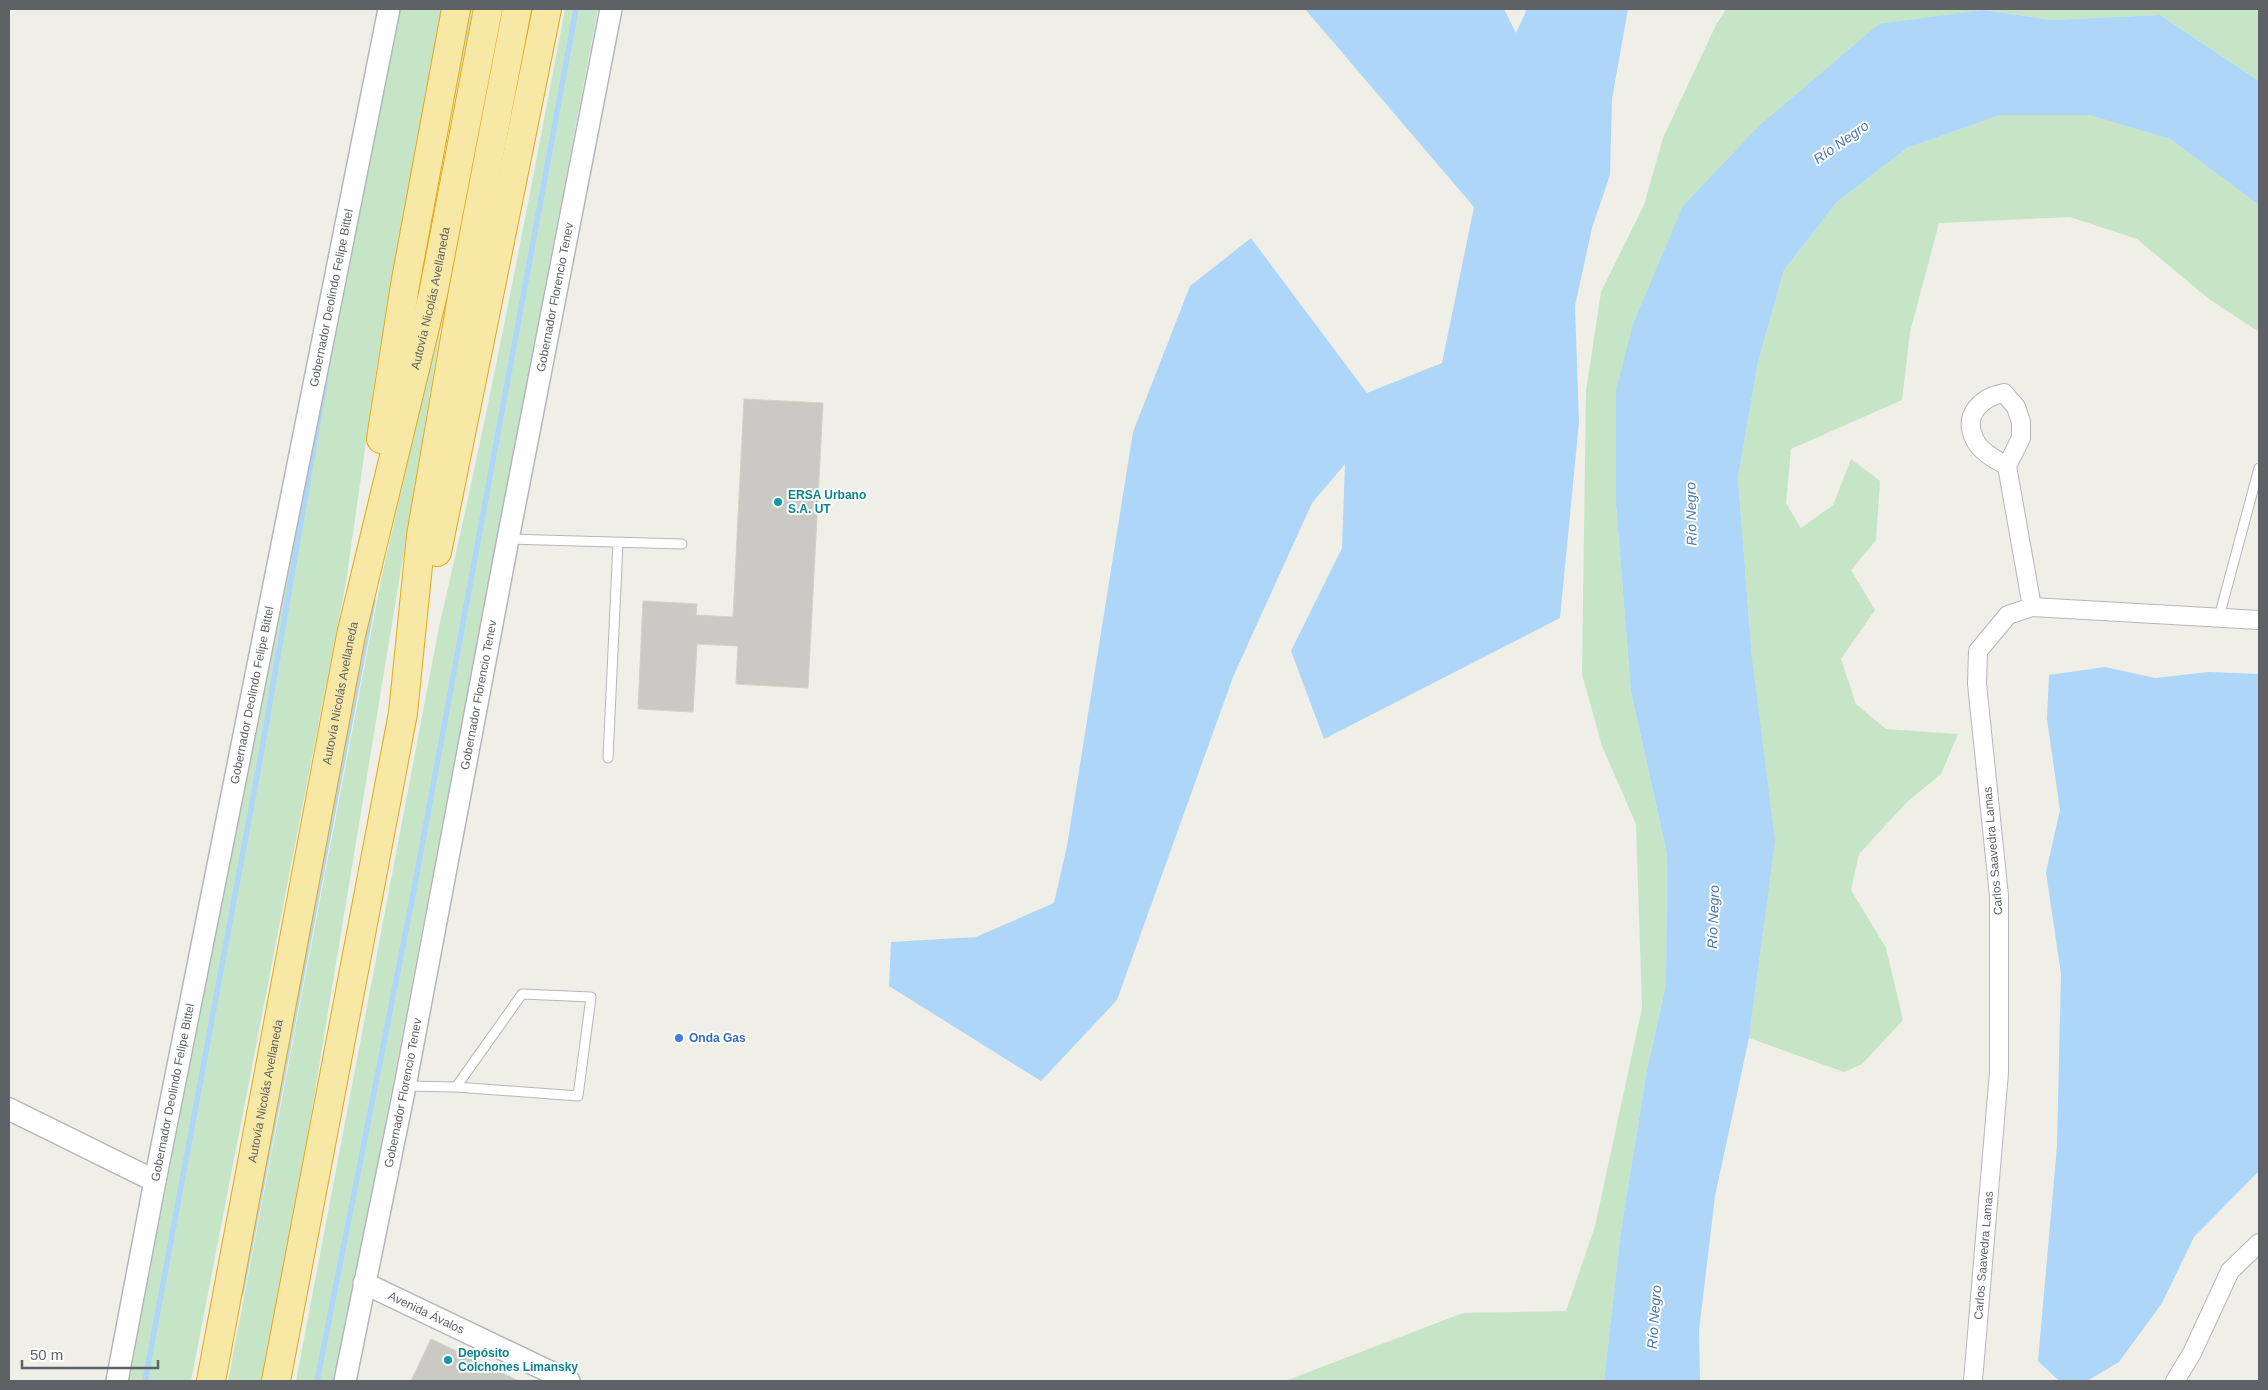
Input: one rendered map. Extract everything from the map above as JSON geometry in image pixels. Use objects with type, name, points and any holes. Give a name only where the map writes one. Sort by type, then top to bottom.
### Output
[{"type":"highway","points":[[351,635],[405,285],[456,9]]},
{"type":"highway","name":"Autovía Nicolás Avellaneda","points":[[211,1381],[351,635],[433,294],[488,9]]},
{"type":"highway","points":[[403,712],[421,536],[462,297],[517,9]]},
{"type":"highway","points":[[276,1381],[403,712],[520,149],[547,9]]},
{"type":"street","name":"Gobernador Deolindo Felipe Bittel","points":[[118,1381],[155,1181],[389,9]]},
{"type":"street","name":"Gobernador Florencio Tenev","points":[[345,1381],[405,1086],[508,539],[611,9]]},
{"type":"street","points":[[2007,466],[2032,607]]},
{"type":"street","name":"Carlos Saavedra Lamas","points":[[1973,1381],[1999,1072],[1999,896],[1977,684],[1978,651],[2008,615],[2032,607],[2259,620]]},
{"type":"street","points":[[9,1109],[155,1181]]},
{"type":"street","points":[[2175,1381],[2192,1353],[2230,1271],[2259,1243]]},
{"type":"street","name":"Avenida Ávalos","points":[[364,1282],[568,1381]]},
{"type":"lane","points":[[2219,617],[2259,468]]},
{"type":"lane","points":[[508,539],[682,544]]},
{"type":"lane","points":[[608,758],[618,543]]},
{"type":"lane","points":[[405,1086],[456,1087],[578,1096],[591,997],[522,994],[456,1087]]},
{"type":"green space","points":[[398,9],[444,9],[377,365],[346,582],[191,1381],[128,1381]]},
{"type":"green space","points":[[464,9],[473,9],[430,222]]},
{"type":"green space","points":[[565,9],[598,9],[336,1381],[296,1381],[439,627],[490,396]]},
{"type":"green space","points":[[1726,9],[2259,9],[2259,81],[2160,15],[2052,20],[1984,10],[1616,391],[1616,505],[1631,692],[1667,854],[1666,984],[1647,1070],[1621,1230],[1604,1381],[1285,1381],[1463,1313],[1566,1311],[1595,1226],[1642,1008],[1636,824],[1602,746],[1582,674],[1586,391],[1601,292],[1644,205],[1663,138],[1716,25]]},
{"type":"green space","points":[[2000,115],[2089,115],[2170,139],[2259,205],[2259,332],[2209,299],[2137,239],[2070,217],[1939,223],[1910,332],[1902,400],[1791,449],[1786,503],[1801,528],[1833,505],[1851,459],[1880,481],[1876,540],[1851,570],[1875,610],[1841,659],[1856,704],[1886,729],[1958,734],[1941,774],[1907,802],[1859,854],[1851,890],[1886,948],[1903,1020],[1862,1064],[1844,1072],[1749,1038],[1763,930],[1752,658],[1738,478],[1758,362],[1784,270],[1837,202],[1907,148]]},
{"type":"green space","points":[[446,296],[306,1146],[262,1381],[228,1381],[382,575]]},
{"type":"water","points":[[1305,9],[1504,9],[1516,33],[1527,9],[1628,9],[1612,99],[1610,175],[1592,228],[1575,306],[1579,422],[1560,618],[1324,739],[1291,651],[1342,548],[1345,464],[1312,503],[1233,677],[1117,1000],[1041,1081],[889,986],[891,942],[976,937],[1054,903],[1067,846],[1133,432],[1190,286],[1251,238],[1367,393],[1442,363],[1474,207]]},
{"type":"water","name":"Río Negro","points":[[1984,10],[2052,20],[2160,15],[2259,81],[2259,205],[2170,139],[2089,115],[2000,115],[1907,148],[1837,202],[1784,270],[1758,362],[1738,478],[1752,658],[1775,841],[1749,1038],[1715,1196],[1699,1331],[1700,1381],[1604,1381],[1621,1230],[1647,1070],[1666,984],[1667,854],[1631,692],[1616,505],[1616,391],[1633,324],[1683,206],[1760,125],[1879,24]]},
{"type":"water","points":[[2105,667],[2155,678],[2209,672],[2259,674],[2259,1171],[2194,1237],[2162,1303],[2119,1362],[2087,1381],[2059,1381],[2038,1361],[2057,1146],[2061,974],[2046,872],[2060,810],[2047,719],[2049,675]]},
{"type":"building","name":"ERSA Urbano S.A. UT","points":[[744,399],[823,403],[808,688],[736,684],[738,646],[697,644],[693,712],[638,709],[643,601],[697,604],[696,615],[733,617]]},
{"type":"building","name":"Depósito Colchones Limansky","points":[[431,1339],[519,1381],[411,1381]]},
{"type":"waterway","points":[[317,1381],[412,900],[576,9]]},
{"type":"waterway","points":[[145,1381],[262,749],[325,382]]},
{"type":"waterway","points":[[241,1294],[373,601]]},
{"type":"place","name":"ERSA Urbano S.A. UT","points":[[778,502]]},
{"type":"place","name":"Onda Gas","points":[[679,1038]]},
{"type":"place","name":"Depósito Colchones Limansky","points":[[448,1360]]}]
